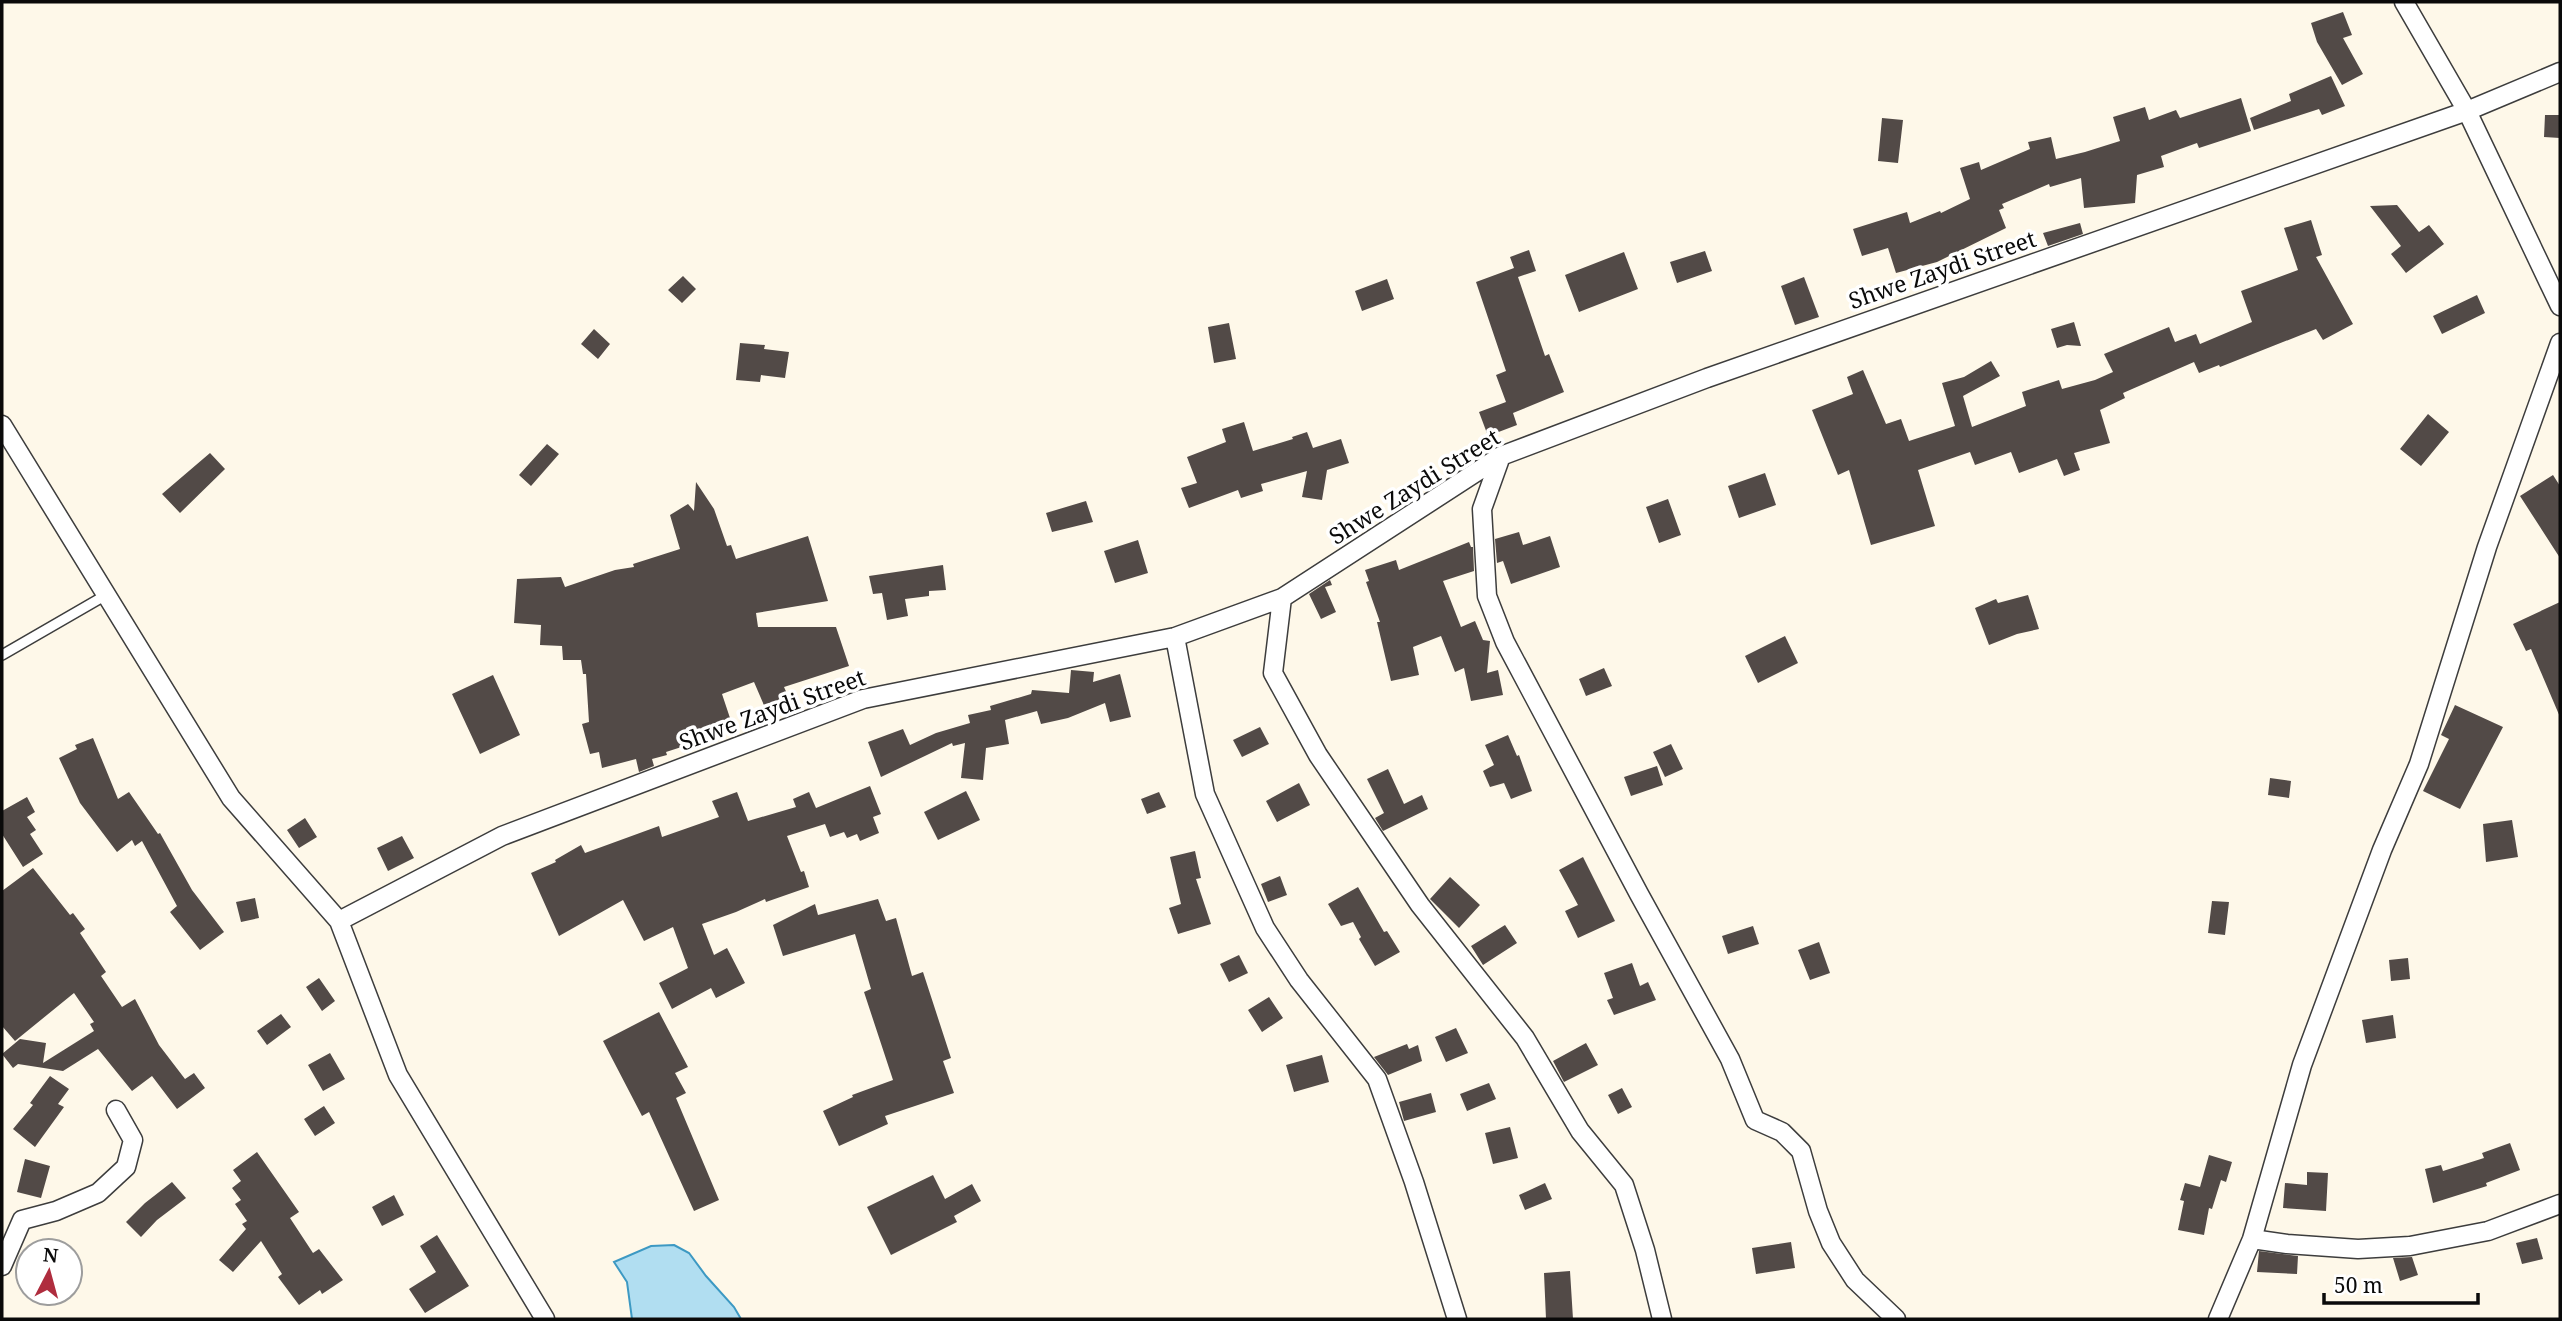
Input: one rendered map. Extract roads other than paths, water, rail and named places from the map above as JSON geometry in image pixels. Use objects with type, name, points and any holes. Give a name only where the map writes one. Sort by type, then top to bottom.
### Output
[{"type":"street","points":[[2404,2],[2467,111],[2560,306]]},
{"type":"street","name":"Shwe Zaydi Street","points":[[339,921],[502,836],[863,699],[1175,637],[1282,598],[1501,456],[1707,378],[2467,111],[2560,72]]},
{"type":"street","points":[[2218,1319],[2252,1239],[2302,1065],[2382,850],[2419,764],[2487,547],[2560,343]]},
{"type":"street","points":[[2,425],[231,799],[339,921],[398,1075],[545,1319]]},
{"type":"street","points":[[1501,456],[1482,509],[1487,596],[1505,642],[1730,1059],[1755,1120],[1782,1132],[1801,1151],[1818,1210],[1831,1243],[1855,1280],[1896,1319]]},
{"type":"street","points":[[1282,598],[1273,673],[1318,755],[1420,905],[1525,1038],[1580,1131],[1624,1185],[1645,1250],[1662,1319]]},
{"type":"street","points":[[1175,637],[1205,794],[1265,928],[1299,980],[1377,1079],[1414,1182],[1457,1319]]},
{"type":"street","points":[[2,1266],[22,1220],[56,1211],[98,1193],[126,1167],[134,1140],[116,1110]]},
{"type":"street","points":[[2252,1239],[2358,1249],[2410,1246],[2488,1231],[2560,1204]]},
{"type":"lane","points":[[2,655],[106,595]]},
{"type":"water","points":[[674,1245],[689,1253],[741,1319],[632,1319],[627,1282],[614,1262],[651,1246]]}]
